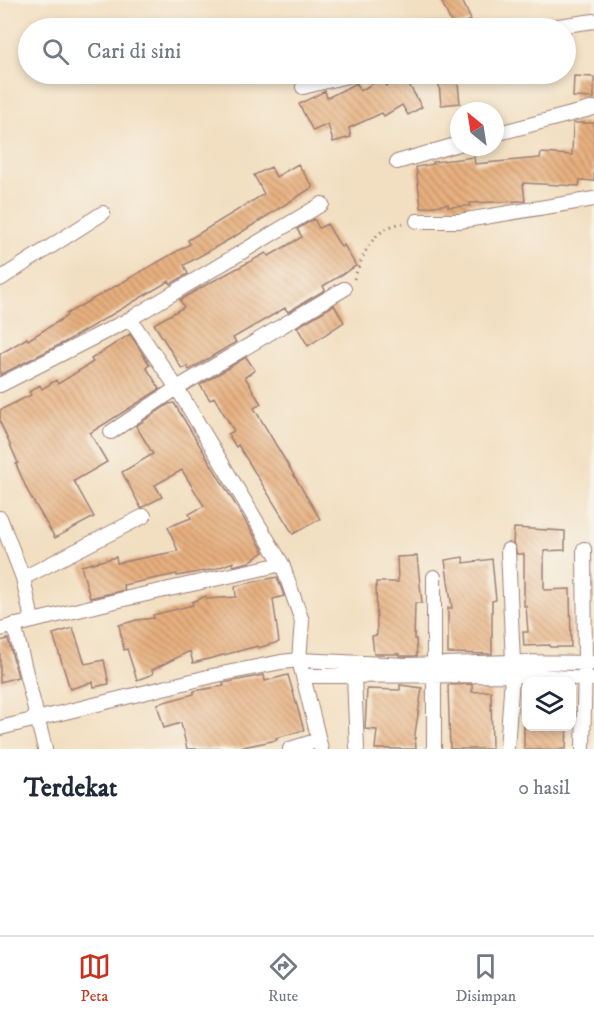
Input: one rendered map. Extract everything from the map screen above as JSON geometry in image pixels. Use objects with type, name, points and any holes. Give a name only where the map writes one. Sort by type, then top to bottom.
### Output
[{"type":"street","points":[[576,24],[594,21]]},
{"type":"street","points":[[303,87],[315,84]]},
{"type":"street","points":[[504,132],[594,108]]},
{"type":"street","points":[[397,162],[450,147]]},
{"type":"street","points":[[417,221],[460,221],[594,199]]},
{"type":"street","points":[[0,386],[130,319],[322,204]]},
{"type":"street","points":[[0,279],[103,213]]},
{"type":"street","points":[[111,432],[177,388],[344,289]]},
{"type":"street","points":[[130,319],[177,388],[282,564],[302,621],[299,660],[320,744],[290,749]]},
{"type":"street","points":[[23,578],[144,516]]},
{"type":"street","points":[[0,518],[23,578],[32,620]]},
{"type":"street","points":[[583,749],[590,663],[584,549]]},
{"type":"street","points":[[507,550],[513,669],[507,749]]},
{"type":"street","points":[[0,629],[282,564]]},
{"type":"street","points":[[434,577],[434,749]]},
{"type":"street","points":[[14,625],[45,749]]},
{"type":"street","points":[[0,728],[234,671],[299,660],[434,670]]},
{"type":"street","points":[[303,676],[513,669],[590,663]]},
{"type":"street","points":[[513,669],[589,679]]},
{"type":"street","points":[[354,676],[357,749]]},
{"type":"path","points":[[344,289],[354,279],[365,251],[380,231],[387,227],[417,221]]},
{"type":"building","points":[[441,0],[462,0],[470,18],[449,18]]},
{"type":"building","points":[[576,76],[594,77],[594,98],[573,97]]},
{"type":"building","points":[[355,84],[357,84],[360,91],[372,84],[386,84],[387,86],[409,84],[422,107],[408,115],[402,105],[384,116],[382,113],[349,128],[351,137],[333,142],[328,124],[313,131],[299,104],[325,91],[327,98]]},
{"type":"building","points":[[439,84],[458,84],[460,102],[450,102],[450,104],[441,105]]},
{"type":"building","points":[[573,123],[594,123],[594,181],[580,180],[579,186],[523,183],[525,201],[470,203],[470,206],[448,207],[448,204],[421,208],[416,167],[434,164],[433,162],[474,157],[475,164],[540,158],[541,153],[572,155]]},
{"type":"building","points":[[298,164],[313,187],[184,265],[188,274],[171,284],[169,281],[65,342],[0,375],[0,354],[27,338],[28,340],[67,316],[66,314],[190,244],[188,240],[264,194],[254,175],[271,167],[276,177]]},
{"type":"building","points":[[314,219],[319,228],[327,224],[341,247],[344,245],[356,266],[323,286],[325,290],[288,312],[285,308],[233,338],[236,342],[189,370],[187,366],[182,369],[154,324],[184,307],[180,300],[202,287],[266,253],[269,256],[302,237],[297,229]]},
{"type":"building","points":[[334,305],[344,322],[308,346],[297,327]]},
{"type":"building","points":[[130,334],[150,365],[146,367],[160,389],[90,433],[107,462],[74,481],[94,517],[55,538],[28,492],[0,422],[0,410],[31,395],[29,392],[40,385],[42,389],[56,380],[58,384],[93,362],[91,359]]},
{"type":"building","points":[[246,357],[255,370],[245,377],[261,404],[254,408],[320,519],[293,534],[238,445],[236,447],[228,434],[234,431],[214,397],[210,400],[200,385]]},
{"type":"building","points":[[174,403],[264,552],[249,562],[233,566],[233,562],[215,569],[123,585],[125,590],[90,598],[81,566],[116,557],[117,563],[178,551],[168,527],[191,518],[189,514],[204,506],[182,470],[155,485],[162,497],[141,508],[122,472],[153,454],[136,426]]},
{"type":"building","points":[[514,528],[565,531],[565,550],[544,551],[544,590],[570,589],[571,647],[524,646],[523,632],[528,632],[526,606],[524,606],[524,554],[517,554],[513,543]]},
{"type":"building","points":[[417,556],[422,603],[415,603],[414,639],[416,639],[417,656],[374,654],[372,636],[377,635],[376,582],[398,582],[397,557]]},
{"type":"building","points":[[463,557],[464,563],[492,559],[496,600],[492,601],[492,654],[448,653],[448,608],[452,608],[445,560]]},
{"type":"building","points":[[277,577],[284,596],[273,599],[279,642],[193,663],[190,651],[152,670],[153,674],[137,680],[127,649],[124,650],[119,625],[154,618],[153,615],[193,605],[192,602],[206,596],[207,599],[236,597],[235,586]]},
{"type":"building","points":[[73,628],[85,664],[104,660],[109,684],[94,687],[93,682],[70,689],[53,634]]},
{"type":"building","points":[[8,639],[18,677],[0,682],[0,641]]},
{"type":"building","points":[[264,675],[265,681],[288,675],[304,730],[276,738],[277,740],[233,749],[187,749],[181,723],[164,728],[157,704],[194,694],[194,691],[224,686],[223,683]]},
{"type":"building","points":[[472,684],[472,692],[491,691],[492,749],[450,749],[448,685]]},
{"type":"building","points":[[400,685],[422,688],[415,734],[416,749],[375,749],[377,730],[365,729],[367,689],[400,690]]},
{"type":"building","points":[[524,731],[567,731],[566,749],[524,749]]}]
